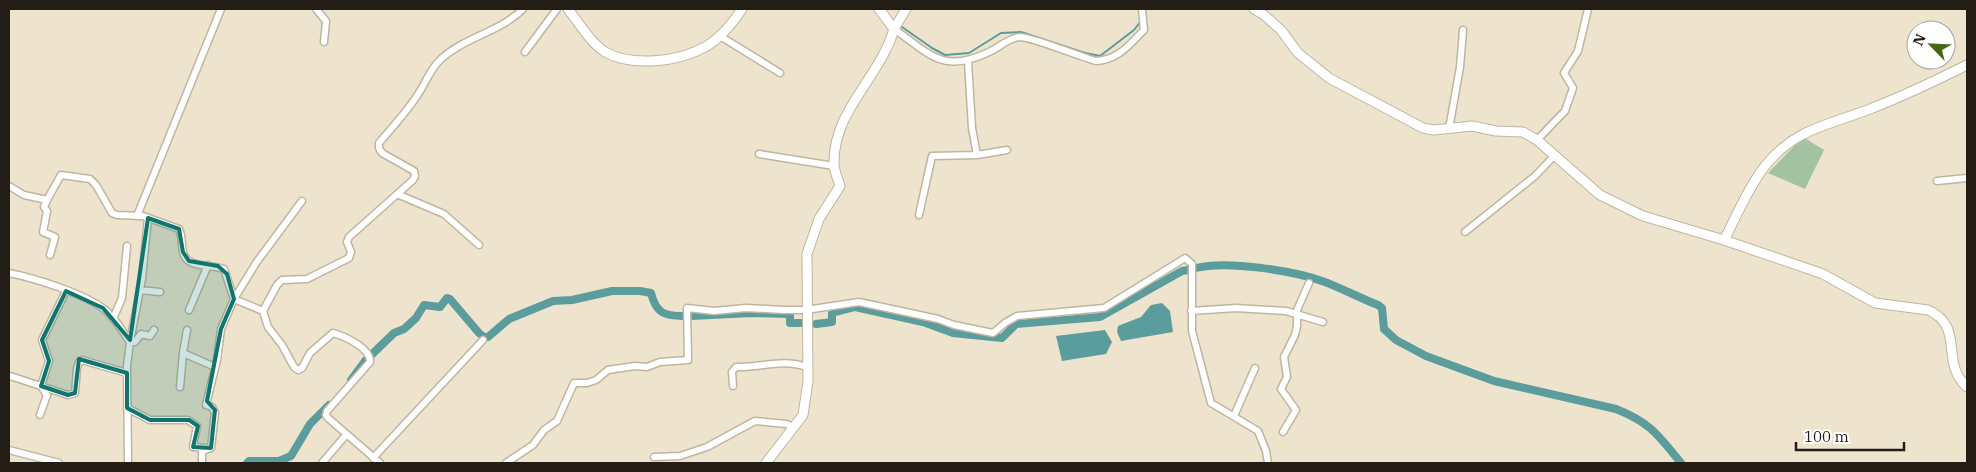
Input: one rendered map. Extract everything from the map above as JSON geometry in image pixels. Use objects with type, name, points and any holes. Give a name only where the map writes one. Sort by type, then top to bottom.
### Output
[{"type":"street","points":[[137,216],[221,9]]},
{"type":"street","points":[[316,9],[326,21],[324,42]]},
{"type":"street","points":[[380,463],[326,415],[370,362],[370,356],[353,342],[333,333],[310,352],[302,368],[298,370],[294,367],[282,345],[268,327],[263,311],[277,285],[282,280],[307,279],[349,258],[351,252],[346,242],[349,237],[413,180],[415,176],[414,171],[382,152],[379,148],[380,143],[420,92],[431,70],[441,58],[474,38],[514,18],[523,9]]},
{"type":"street","points":[[525,52],[557,9]]},
{"type":"street","points":[[568,9],[592,40],[604,51],[618,58],[633,62],[668,59],[698,50],[720,36],[732,24],[742,9]]},
{"type":"street","points":[[879,9],[894,29],[943,61],[952,63],[968,61],[991,51],[1005,42],[1023,37],[1096,61],[1115,58],[1144,30],[1142,9]]},
{"type":"street","points":[[766,463],[803,415],[808,381],[807,254],[819,219],[840,186],[834,166],[836,139],[845,116],[872,76],[894,29],[906,9]]},
{"type":"street","points":[[1254,9],[1281,30],[1298,53],[1329,78],[1423,128],[1434,130],[1472,126],[1496,131],[1523,132],[1538,140],[1600,195],[1643,216],[1724,240],[1823,274],[1875,303],[1928,310],[1939,316],[1949,328],[1955,370],[1967,387]]},
{"type":"street","points":[[1538,140],[1565,111],[1573,88],[1564,73],[1578,51],[1588,9]]},
{"type":"street","points":[[1449,129],[1460,67],[1463,30]]},
{"type":"street","points":[[720,36],[780,73]]},
{"type":"street","points":[[968,61],[972,128],[977,155]]},
{"type":"street","points":[[1724,240],[1753,183],[1765,165],[1799,135],[1901,96],[1967,65]]},
{"type":"street","points":[[919,214],[932,156],[977,155],[1007,150]]},
{"type":"street","points":[[759,154],[834,166]]},
{"type":"street","points":[[1464,232],[1535,176],[1554,156]]},
{"type":"street","points":[[50,255],[55,237],[43,232],[47,211],[44,206],[47,200],[61,175],[90,178],[112,212],[117,215],[148,218],[179,229],[182,235],[185,258],[194,264],[224,269],[234,299],[263,311]]},
{"type":"street","points":[[1937,181],[1967,178]]},
{"type":"street","points":[[9,186],[24,195],[47,200]]},
{"type":"street","points":[[397,194],[444,214],[479,245]]},
{"type":"street","points":[[211,448],[215,410],[206,405],[222,329],[234,299],[256,263],[302,201]]},
{"type":"street","points":[[128,463],[127,373],[130,342],[140,290],[148,218]]},
{"type":"street","points":[[114,318],[122,298],[126,246]]},
{"type":"street","points":[[506,463],[533,445],[544,430],[557,421],[574,383],[587,383],[596,380],[608,370],[635,366],[647,367],[660,362],[688,360],[687,308],[714,311],[746,308],[807,312],[859,302],[993,333],[1017,316],[1104,308],[1185,258],[1192,264],[1190,311],[1192,331],[1211,403],[1258,431],[1266,451],[1268,463]]},
{"type":"street","points":[[189,310],[208,265]]},
{"type":"street","points":[[9,273],[79,294],[103,308],[114,318],[130,342]]},
{"type":"street","points":[[1283,432],[1296,410],[1281,389],[1287,377],[1284,356],[1295,335],[1297,310],[1308,283]]},
{"type":"street","points":[[140,290],[160,292]]},
{"type":"street","points":[[41,386],[49,361],[42,340],[66,291]]},
{"type":"street","points":[[1190,311],[1236,308],[1286,311],[1323,322]]},
{"type":"street","points":[[130,342],[135,342],[141,334],[150,336],[154,330]]},
{"type":"street","points":[[180,387],[187,330]]},
{"type":"street","points":[[373,458],[483,340]]},
{"type":"street","points":[[183,353],[215,367]]},
{"type":"street","points":[[10,376],[68,395],[75,392],[78,362],[82,360],[127,373]]},
{"type":"street","points":[[733,386],[732,372],[736,367],[793,362],[807,367]]},
{"type":"street","points":[[1234,416],[1254,368]]},
{"type":"street","points":[[40,415],[47,395],[41,386]]},
{"type":"street","points":[[127,408],[150,420],[191,421],[197,426],[193,447],[211,448]]},
{"type":"street","points":[[654,456],[680,456],[714,443],[755,421],[786,424],[793,428]]},
{"type":"street","points":[[322,463],[346,434]]},
{"type":"street","points":[[202,463],[202,451],[211,448]]},
{"type":"street","points":[[9,450],[59,463]]},
{"type":"highlighted area","points":[[148,218],[179,229],[183,252],[189,261],[218,266],[227,274],[234,299],[221,329],[207,401],[215,410],[211,448],[193,447],[198,426],[189,420],[150,420],[127,408],[127,373],[79,359],[75,393],[68,395],[41,386],[49,361],[42,340],[66,291],[103,308],[130,340]]},
{"type":"green space","points":[[1803,137],[1824,150],[1805,189],[1768,173]]},
{"type":"water","points":[[1162,303],[1170,311],[1173,332],[1121,341],[1117,332],[1118,326],[1141,317],[1151,305]]},
{"type":"water","points":[[1105,330],[1112,342],[1106,354],[1062,361],[1056,336]]},
{"type":"waterway","points":[[902,27],[945,55],[969,53],[1001,33],[1021,32],[1100,56],[1134,30],[1141,21]]},
{"type":"waterway","points":[[1196,268],[1225,265],[1243,266],[1297,274],[1325,282],[1378,305],[1382,308],[1384,329],[1396,340],[1426,356],[1494,381],[1616,409],[1628,414],[1653,431],[1681,463]]},
{"type":"waterway","points":[[816,324],[832,322],[832,313],[855,307],[923,322],[953,333],[1002,338],[1016,324],[1100,317],[1182,271],[1188,270]]},
{"type":"waterway","points":[[351,380],[365,361],[394,333],[404,329],[416,318],[424,305],[440,307],[447,298],[484,337],[488,337],[509,319],[553,301],[572,300],[612,291],[651,293],[655,305],[662,312],[683,316]]},
{"type":"waterway","points":[[691,316],[752,313],[790,314],[790,323],[800,323]]},
{"type":"waterway","points":[[247,463],[249,461],[279,461],[291,456],[310,424],[329,405]]}]
